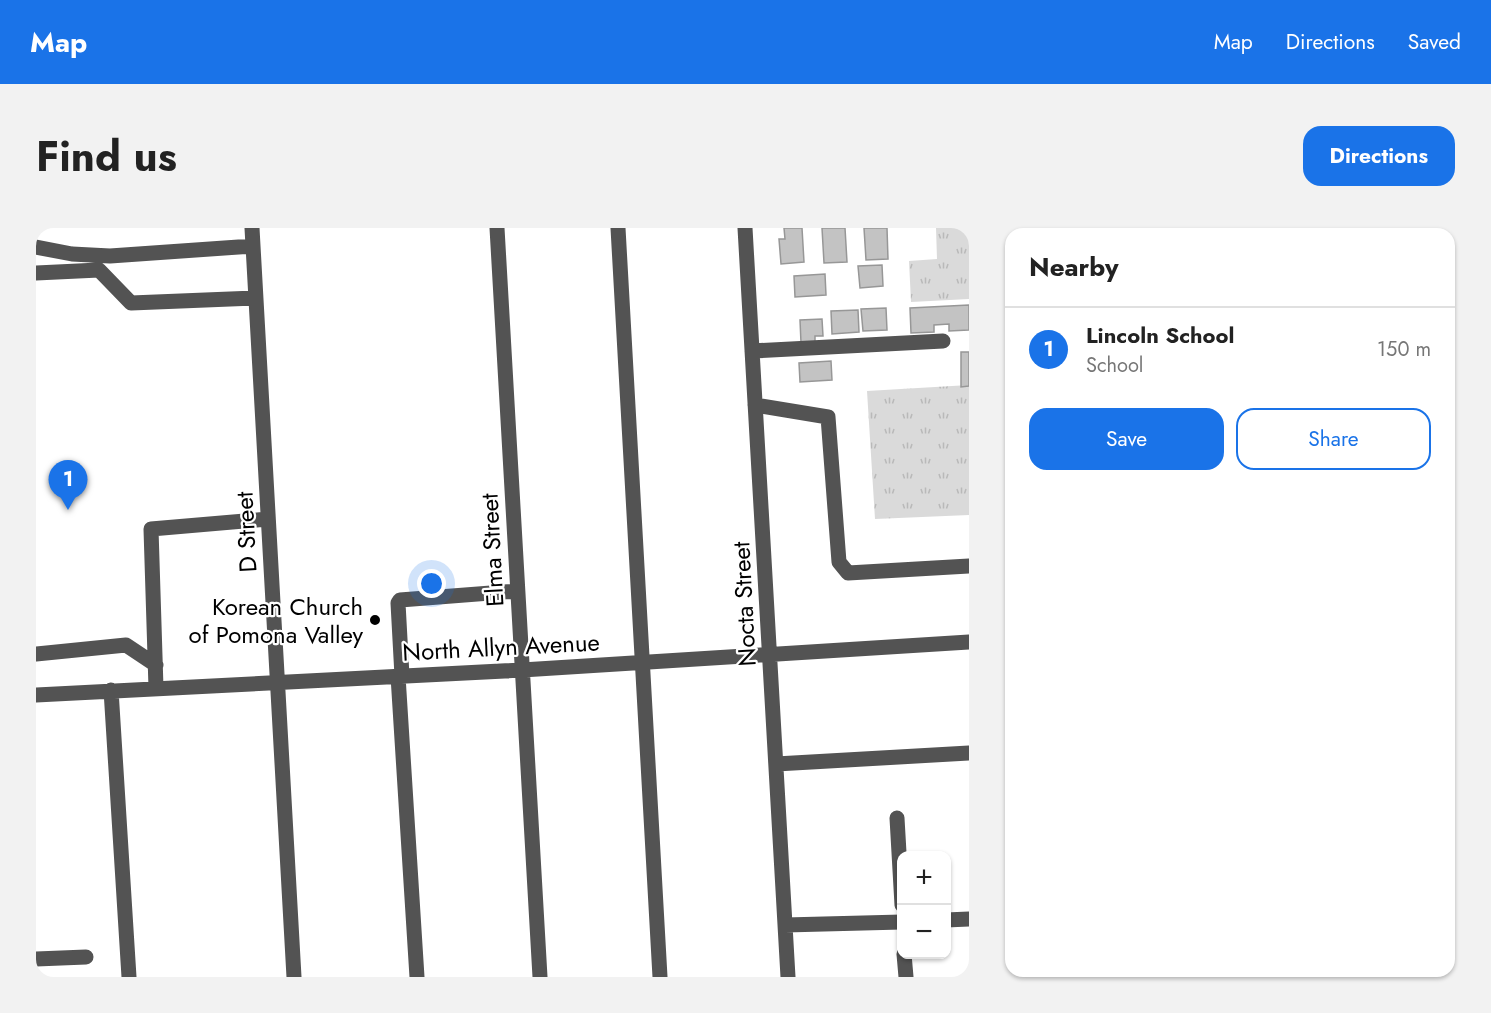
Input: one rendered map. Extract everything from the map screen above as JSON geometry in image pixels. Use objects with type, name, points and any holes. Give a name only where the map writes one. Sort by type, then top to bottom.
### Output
[{"type":"street","name":"D Street","points":[[252,228],[294,977]]},
{"type":"street","name":"Elma Street","points":[[497,228],[540,977]]},
{"type":"street","points":[[618,228],[660,977]]},
{"type":"street","name":"Nocta Street","points":[[745,228],[788,977]]},
{"type":"street","points":[[36,247],[72,254],[110,256],[253,246]]},
{"type":"street","points":[[36,273],[99,270],[131,303],[255,298]]},
{"type":"street","points":[[752,351],[943,341]]},
{"type":"street","points":[[755,405],[828,417],[839,562],[848,573],[969,566]]},
{"type":"street","points":[[156,688],[151,529],[268,519]]},
{"type":"street","points":[[417,977],[398,603],[400,600],[517,591]]},
{"type":"street","name":"North Allyn Avenue","points":[[36,694],[522,670],[969,642]]},
{"type":"street","points":[[36,654],[126,645],[156,665]]},
{"type":"street","points":[[111,690],[129,977]]},
{"type":"street","points":[[776,764],[969,753]]},
{"type":"street","points":[[897,818],[899,851]]},
{"type":"street","points":[[951,920],[969,919]]},
{"type":"street","points":[[785,925],[897,922]]},
{"type":"street","points":[[36,959],[86,957]]},
{"type":"street","points":[[904,959],[906,977]]},
{"type":"green space","points":[[936,228],[969,228],[969,299],[911,302],[909,261],[937,259]]},
{"type":"green space","points":[[969,385],[969,515],[875,519],[867,391]]},
{"type":"building","points":[[784,228],[802,228],[804,262],[781,264],[779,239],[785,239]]},
{"type":"building","points":[[822,228],[845,228],[847,262],[824,263]]},
{"type":"building","points":[[864,228],[887,228],[888,259],[866,260]]},
{"type":"building","points":[[882,265],[883,286],[860,288],[858,266]]},
{"type":"building","points":[[825,274],[826,295],[795,297],[794,276]]},
{"type":"building","points":[[969,305],[969,330],[949,331],[949,324],[934,325],[934,332],[911,333],[910,308]]},
{"type":"building","points":[[886,308],[887,330],[863,331],[861,309]]},
{"type":"building","points":[[858,310],[859,332],[832,334],[831,311]]},
{"type":"building","points":[[822,319],[823,336],[815,336],[815,342],[801,343],[800,320]]},
{"type":"building","points":[[961,352],[969,352],[969,386],[961,387]]},
{"type":"building","points":[[831,361],[832,380],[800,382],[799,363]]},
{"type":"place","name":"Lincoln School","points":[[68,510]]},
{"type":"place","name":"Korean Church of Pomona Valley","points":[[375,620]]}]
